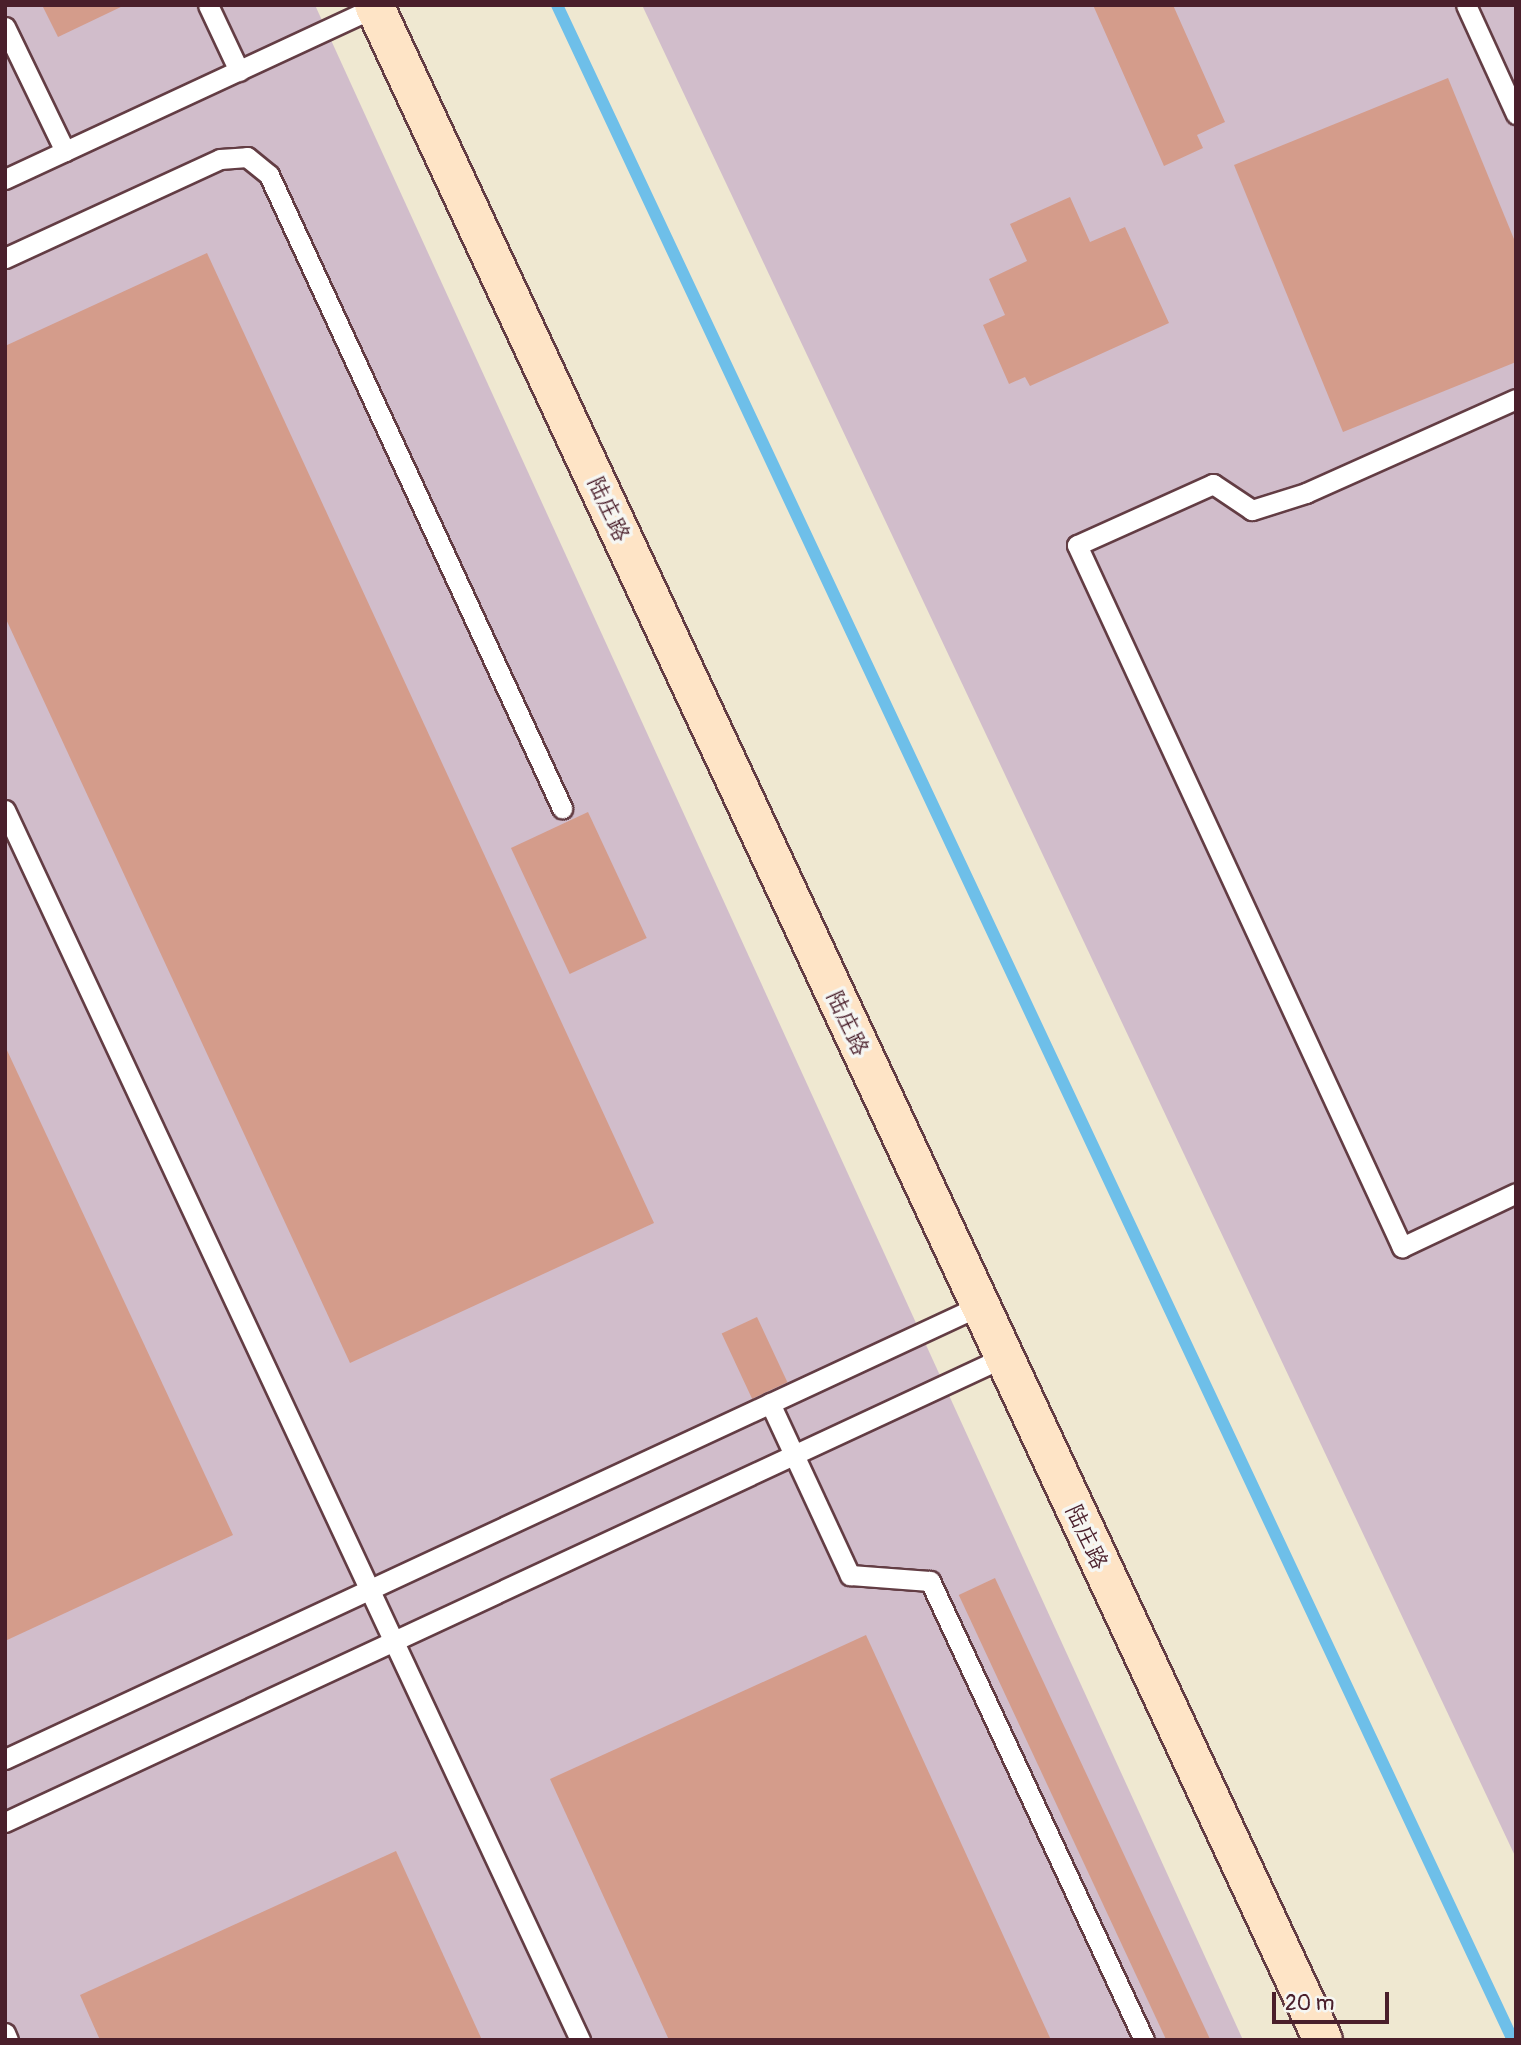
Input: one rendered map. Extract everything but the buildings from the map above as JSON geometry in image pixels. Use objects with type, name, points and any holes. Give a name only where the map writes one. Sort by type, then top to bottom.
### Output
[{"type":"street","name":"陆庄路","points":[[374,6],[1002,1359],[1322,2040]]},
{"type":"lane","points":[[208,5],[239,71]]},
{"type":"lane","points":[[1466,5],[1516,114]]},
{"type":"lane","points":[[5,179],[374,6]]},
{"type":"lane","points":[[5,27],[65,151]]},
{"type":"lane","points":[[5,258],[220,159],[247,157],[269,174],[562,808]]},
{"type":"lane","points":[[1516,399],[1306,493],[1252,510],[1213,484],[1077,545],[1402,1247],[1516,1194]]},
{"type":"lane","points":[[5,810],[580,2040]]},
{"type":"lane","points":[[5,1759],[979,1306]]},
{"type":"lane","points":[[5,1822],[1002,1359]]},
{"type":"lane","points":[[770,1403],[850,1575],[930,1581],[1144,2040]]},
{"type":"lane","points":[[5,2034],[8,2040]]},
{"type":"shaded area","points":[[5,5],[315,5],[1243,2040],[5,2040]]},
{"type":"shaded area","points":[[642,5],[1516,5],[1516,1858]]},
{"type":"waterway","points":[[557,5],[1513,2040]]}]
